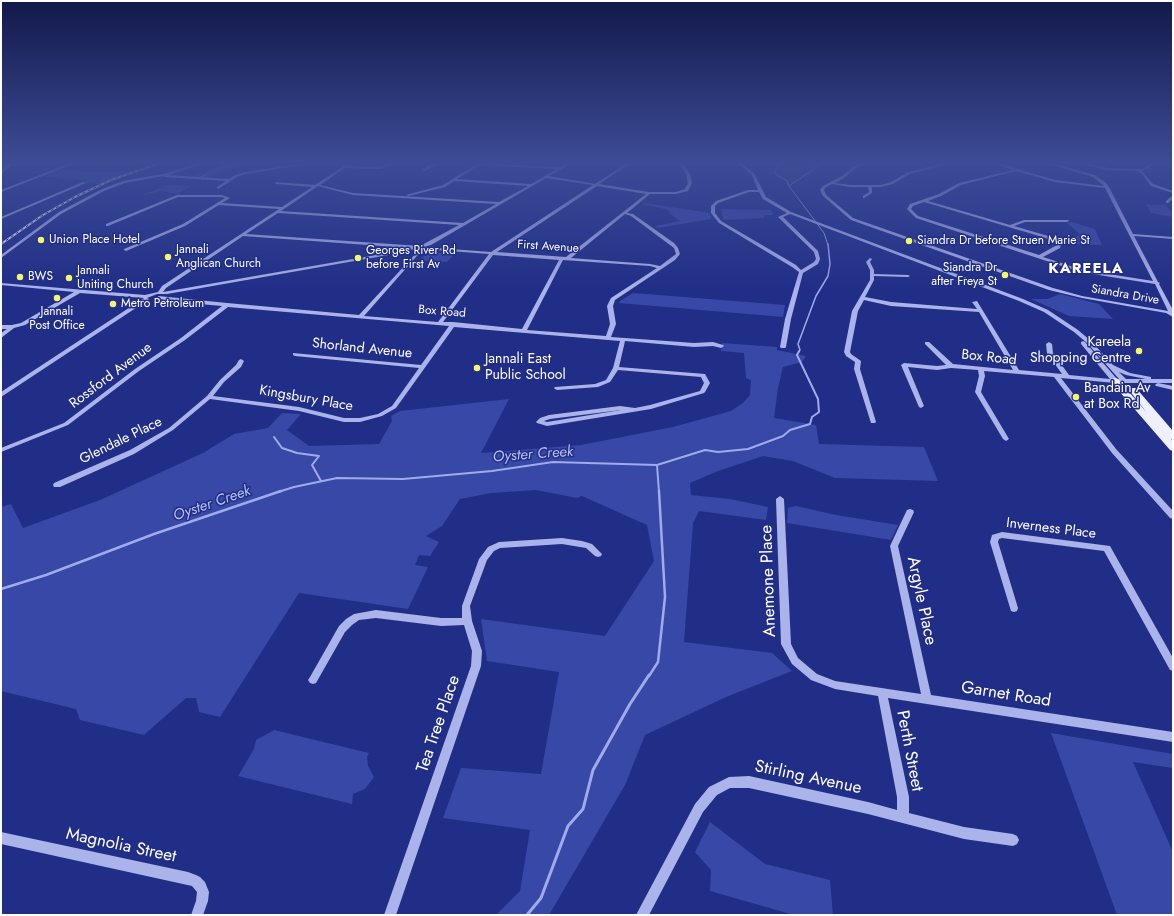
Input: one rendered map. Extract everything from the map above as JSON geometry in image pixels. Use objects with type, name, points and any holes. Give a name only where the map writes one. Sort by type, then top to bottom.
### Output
[{"type":"main road","points":[[1120,381],[1144,402],[1173,437]]},
{"type":"main road","points":[[1120,381],[1173,448]]},
{"type":"street","points":[[1,218],[30,206]]},
{"type":"street","points":[[1,257],[73,206]]},
{"type":"street","points":[[108,225],[154,206]]},
{"type":"street","points":[[126,250],[184,225],[217,206]]},
{"type":"street","points":[[248,206],[283,208]]},
{"type":"street","points":[[160,294],[164,287],[286,206]]},
{"type":"street","points":[[1,395],[146,298],[160,294],[430,247],[462,224],[494,206]]},
{"type":"street","points":[[440,323],[492,253],[564,206]]},
{"type":"street","points":[[524,330],[565,258],[633,206]]},
{"type":"street","points":[[713,206],[713,213],[720,222],[794,266],[801,272]]},
{"type":"street","points":[[777,206],[799,217],[1026,302],[1046,311],[1089,342],[1110,365],[1120,381]]},
{"type":"street","name":"Siandra Drive","points":[[836,206],[855,220],[1051,289],[1102,302],[1172,313]]},
{"type":"street","points":[[911,206],[909,209],[917,218],[1088,273],[1158,284]]},
{"type":"street","points":[[941,206],[1052,239],[1059,245],[1058,248],[1039,257]]},
{"type":"street","points":[[1117,206],[1172,313]]},
{"type":"street","points":[[278,212],[462,224]]},
{"type":"street","points":[[608,338],[613,324],[610,308],[612,301],[659,267],[676,257],[678,254],[676,248],[632,215],[624,213]]},
{"type":"street","points":[[783,347],[801,272],[816,264],[817,255],[780,217],[790,213]]},
{"type":"street","points":[[1011,226],[1024,221],[1067,221]]},
{"type":"street","name":"First Avenue","points":[[243,235],[400,246],[418,250],[430,247],[650,265],[659,267]]},
{"type":"street","points":[[1132,235],[1173,238]]},
{"type":"street","points":[[400,246],[405,248],[400,252]]},
{"type":"street","points":[[361,316],[418,250]]},
{"type":"street","points":[[870,259],[868,262],[873,275],[871,283],[855,312],[847,352],[848,355],[858,361],[857,369],[873,422]]},
{"type":"street","points":[[873,275],[908,276]]},
{"type":"street","points":[[1,284],[146,298]]},
{"type":"street","points":[[1,327],[12,327],[23,324],[79,291]]},
{"type":"street","name":"Box Road","points":[[160,294],[166,299],[227,305],[608,338],[694,345],[713,344],[721,346]]},
{"type":"street","points":[[862,298],[891,304],[980,311]]},
{"type":"street","points":[[975,302],[1018,373]]},
{"type":"street","name":"Rossford Avenue","points":[[1,450],[66,424],[137,370],[183,339],[227,305]]},
{"type":"street","name":"Shorland Avenue","points":[[295,354],[423,366],[453,324]]},
{"type":"street","points":[[1066,325],[1120,381]]},
{"type":"street","points":[[1,336],[12,327]]},
{"type":"street","points":[[557,388],[589,387],[603,384],[611,378],[616,368],[623,339]]},
{"type":"street","points":[[927,342],[951,366]]},
{"type":"street","points":[[1049,344],[1050,353],[1067,377]]},
{"type":"street","name":"Glendale Place","points":[[57,485],[153,440],[177,426],[209,397],[222,381],[239,366],[241,361]]},
{"type":"street","name":"Box Road","points":[[921,406],[904,365],[937,368],[951,366],[981,370],[1120,381],[1173,381]]},
{"type":"street","points":[[1110,365],[1134,376],[1173,381]]},
{"type":"street","name":"Kingsbury Place","points":[[209,397],[299,409],[344,420],[360,420],[380,415],[394,407],[423,366]]},
{"type":"street","points":[[616,368],[703,375],[707,383],[702,392],[650,407],[547,424],[539,422],[542,419],[549,417],[620,408],[632,409]]},
{"type":"street","points":[[981,370],[982,376],[978,392],[1006,439]]},
{"type":"street","points":[[1056,376],[1114,451],[1173,516]]},
{"type":"street","name":"Box Road","points":[[1144,382],[1173,388]]},
{"type":"street","name":"Anemone Place","points":[[780,499],[786,644],[791,655],[806,672],[814,677],[835,685]]},
{"type":"street","name":"Argyle Place","points":[[910,512],[894,546],[927,699]]},
{"type":"street","name":"Inverness Place","points":[[1014,608],[994,542],[995,537],[1002,535],[1107,548],[1173,667]]},
{"type":"street","name":"Tea Tree Place","points":[[390,915],[476,666],[477,651],[466,621],[466,606],[468,597],[484,559],[493,546],[571,541],[589,546],[598,554]]},
{"type":"street","points":[[314,680],[342,629],[357,617],[376,614],[441,622],[466,621]]},
{"type":"street","name":"Garnet Road","points":[[835,685],[1173,737]]},
{"type":"street","name":"Perth Street","points":[[882,692],[903,797],[903,817]]},
{"type":"street","name":"Stirling Avenue","points":[[642,915],[699,808],[713,791],[729,783],[749,782],[903,817],[964,833],[1013,840]]},
{"type":"street","name":"Magnolia Street","points":[[1,838],[188,878],[196,881],[203,892],[202,901],[197,915]]},
{"type":"shaded area","points":[[650,206],[663,206],[710,213],[711,219],[658,228],[655,226],[680,221],[669,213],[669,210]]},
{"type":"shaded area","points":[[1147,206],[1166,206],[1173,213],[1173,217],[1151,213]]},
{"type":"shaded area","points":[[721,209],[771,210],[773,215],[764,215],[764,218],[723,220]]},
{"type":"shaded area","points":[[1072,222],[1095,229],[1102,245],[1064,244],[1060,241],[1081,235],[1067,223]]},
{"type":"shaded area","points":[[429,252],[454,254],[447,262],[419,260]]},
{"type":"shaded area","points":[[633,293],[785,305],[783,317],[619,303]]},
{"type":"shaded area","points":[[1060,294],[1099,304],[1113,319],[1069,316],[1031,299],[1047,299]]},
{"type":"shaded area","points":[[722,343],[777,347],[777,350],[806,356],[802,362],[783,367],[778,388],[774,418],[816,425],[819,444],[924,447],[938,481],[835,478],[793,461],[763,456],[718,471],[690,483],[691,495],[730,499],[768,507],[766,520],[699,511],[693,523],[684,642],[772,653],[792,671],[726,697],[645,735],[625,785],[549,915],[496,915],[520,891],[530,830],[443,818],[461,768],[541,774],[559,672],[487,661],[481,619],[605,636],[654,561],[647,525],[582,496],[577,498],[536,490],[491,493],[460,499],[442,526],[426,536],[439,542],[430,556],[419,555],[415,565],[428,567],[408,609],[299,593],[220,717],[199,712],[196,698],[186,698],[144,735],[80,720],[76,709],[1,691],[1,507],[11,504],[23,528],[100,500],[203,453],[234,434],[268,428],[282,413],[301,414],[287,430],[309,446],[379,444],[392,421],[391,416],[400,411],[509,399],[481,453],[581,445],[673,427],[731,411],[743,403],[750,395],[751,380],[746,378],[744,353],[721,351]]},
{"type":"shaded area","points":[[796,506],[836,515],[898,525],[891,540],[787,523],[788,508]]},
{"type":"shaded area","points":[[274,730],[369,753],[367,757],[368,766],[374,777],[365,789],[353,794],[352,804],[238,776],[254,749],[256,740]]},
{"type":"shaded area","points":[[1051,733],[1173,754],[1173,768],[1133,762],[1173,852],[1173,915],[1117,915]]},
{"type":"shaded area","points":[[710,822],[765,864],[830,880],[833,915],[794,915],[710,891],[711,870],[695,852]]},
{"type":"waterway","name":"Oyster Creek","points":[[804,206],[824,233],[828,245]]},
{"type":"waterway","name":"Oyster Creek","points":[[799,352],[800,350],[798,344],[816,296],[828,276],[830,264],[828,244]]},
{"type":"waterway","name":"Oyster Creek","points":[[657,465],[705,450],[718,452],[748,449],[783,436],[790,430],[810,424],[812,417],[819,412],[818,399],[797,355],[799,351]]},
{"type":"waterway","points":[[274,437],[282,448],[297,453],[319,456],[312,465],[321,481]]},
{"type":"waterway","name":"Oyster Creek","points":[[279,492],[337,478],[403,479],[492,471],[553,462],[657,465]]},
{"type":"waterway","points":[[657,465],[659,492]]},
{"type":"waterway","points":[[649,676],[658,662],[665,597],[659,491]]},
{"type":"waterway","name":"Oyster Creek","points":[[1,589],[46,575],[154,534],[279,492]]},
{"type":"waterway","points":[[527,915],[541,898],[568,826],[583,809],[593,770],[630,704],[649,675]]},
{"type":"railway","points":[[1,244],[43,215],[59,206]]},
{"type":"place","name":"Union Place Hotel","points":[[41,240]]},
{"type":"place","name":"Siandra Dr before Struen Marie St","points":[[909,241]]},
{"type":"place","name":"Jannali Anglican Church","points":[[168,257]]},
{"type":"place","name":"Georges River Rd before First Av","points":[[358,258]]},
{"type":"place","name":"Siandra Dr after Freya St","points":[[1005,275]]},
{"type":"place","name":"BWS","points":[[20,277]]},
{"type":"place","name":"Jannali Uniting Church","points":[[69,278]]},
{"type":"place","name":"Jannali Post Office","points":[[57,298]]},
{"type":"place","name":"Metro Petroleum","points":[[113,304]]},
{"type":"place","name":"Kareela Shopping Centre","points":[[1139,351]]},
{"type":"place","name":"Jannali East Public School","points":[[477,368]]},
{"type":"place","name":"Bandain Av at Box Rd","points":[[1076,397]]},
{"type":"district","name":"KAREELA","points":[[1086,269]]}]
